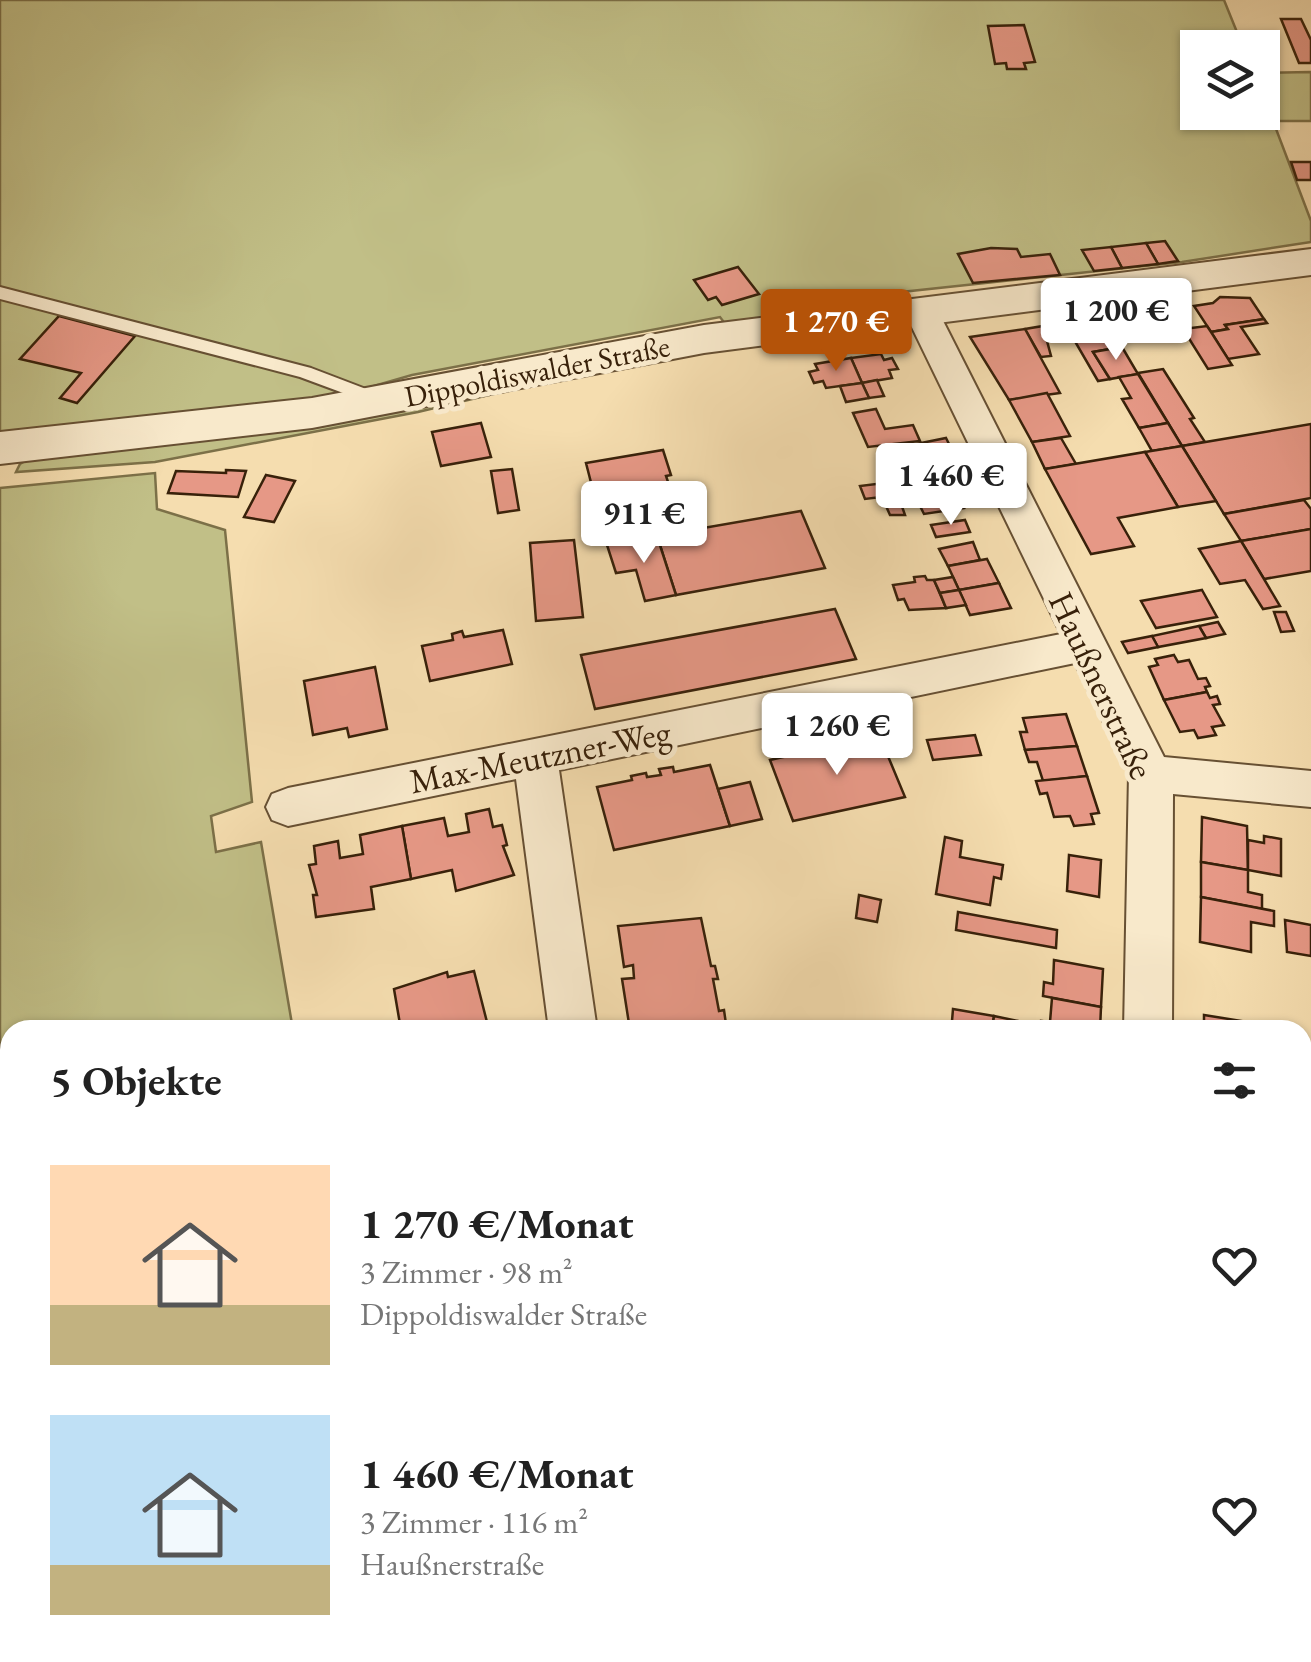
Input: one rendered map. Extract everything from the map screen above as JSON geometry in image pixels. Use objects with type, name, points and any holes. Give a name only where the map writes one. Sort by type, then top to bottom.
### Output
[{"type":"street","name":"Dippoldiswalder Straße","points":[[0,448],[382,401],[704,339],[1311,262]]},
{"type":"street","name":"Haußnerstraße","points":[[921,311],[1151,774],[1148,1020]]},
{"type":"street","name":"Max-Meutzner-Weg","points":[[288,807],[1086,645]]},
{"type":"street","points":[[535,757],[572,1020]]},
{"type":"street","points":[[1151,774],[1311,789]]},
{"type":"lane","points":[[0,293],[304,372],[382,401]]},
{"type":"shaded area","points":[[0,0],[1224,0],[1236,30],[1180,30],[1180,130],[1276,130],[1311,221],[1311,242],[1182,262],[855,297],[854,303],[726,325],[720,317],[412,375],[329,399],[0,440]]},
{"type":"shaded area","points":[[1311,72],[1311,121],[1280,121],[1280,73]]},
{"type":"shaded area","points":[[518,388],[418,412],[155,462],[16,472],[20,464],[32,457]]},
{"type":"shaded area","points":[[155,473],[157,509],[225,530],[252,802],[211,816],[216,852],[261,842],[291,1020],[0,1020],[0,488]]},
{"type":"building","points":[[1281,19],[1301,19],[1311,40],[1311,63],[1299,63]]},
{"type":"building","points":[[1024,25],[1035,62],[1024,63],[1026,69],[1007,69],[1006,63],[995,64],[988,26]]},
{"type":"building","points":[[1291,162],[1311,162],[1311,180],[1297,180]]},
{"type":"building","points":[[1165,241],[1178,261],[1158,264],[1146,243]]},
{"type":"building","points":[[1146,243],[1158,264],[1122,268],[1111,247]]},
{"type":"building","points":[[1111,247],[1122,268],[1094,271],[1082,250]]},
{"type":"building","points":[[991,248],[1017,249],[1021,257],[1050,254],[1060,275],[973,283],[958,254]]},
{"type":"building","points":[[738,267],[759,294],[722,305],[716,297],[708,300],[694,280]]},
{"type":"building","points":[[1220,297],[1250,298],[1264,319],[1225,325],[1228,329],[1211,332],[1194,306],[1213,303]]},
{"type":"building","points":[[59,316],[135,336],[77,403],[60,398],[81,373],[20,359]]},
{"type":"building","points":[[1103,317],[1112,332],[1077,338],[1068,323]]},
{"type":"building","points":[[1264,319],[1267,323],[1241,327],[1259,354],[1228,359],[1211,332],[1228,329],[1225,325]]},
{"type":"building","points":[[1043,326],[1051,356],[1041,357],[1025,329]]},
{"type":"building","points":[[1207,326],[1232,365],[1208,369],[1183,329]]},
{"type":"building","points":[[1025,329],[1060,393],[1009,400],[970,337]]},
{"type":"building","points":[[1112,332],[1122,347],[1093,352],[1110,379],[1098,381],[1073,338]]},
{"type":"building","points":[[1122,347],[1138,374],[1110,379],[1093,352]]},
{"type":"building","points":[[881,354],[884,360],[892,358],[898,369],[889,370],[892,378],[862,383],[851,358]]},
{"type":"building","points":[[851,358],[862,383],[826,388],[823,381],[814,383],[809,372],[818,370],[815,364]]},
{"type":"building","points":[[1163,369],[1205,442],[1182,446],[1138,373]]},
{"type":"building","points":[[1138,374],[1168,423],[1139,428],[1122,399],[1131,398],[1119,377]]},
{"type":"building","points":[[877,380],[884,396],[869,398],[862,383]]},
{"type":"building","points":[[862,383],[869,398],[846,402],[840,386]]},
{"type":"building","points":[[1047,393],[1070,436],[1032,442],[1009,400]]},
{"type":"building","points":[[876,409],[885,429],[913,425],[920,441],[868,447],[853,413]]},
{"type":"building","points":[[481,423],[491,457],[441,466],[432,432]]},
{"type":"building","points":[[1168,423],[1182,446],[1152,451],[1139,428]]},
{"type":"building","points":[[1311,424],[1311,498],[1224,514],[1182,446]]},
{"type":"building","points":[[946,438],[954,454],[928,458],[916,444]]},
{"type":"building","points":[[1061,438],[1076,464],[1045,469],[1032,442]]},
{"type":"building","points":[[1182,446],[1216,501],[1178,507],[1145,452]]},
{"type":"building","points":[[663,450],[671,475],[666,476],[680,518],[631,527],[635,540],[607,545],[586,463]]},
{"type":"building","points":[[1145,452],[1178,507],[1118,518],[1134,546],[1091,554],[1045,469]]},
{"type":"building","points":[[944,463],[954,486],[907,493],[906,489],[912,488],[904,470]]},
{"type":"building","points":[[512,469],[519,510],[498,513],[491,471]]},
{"type":"building","points":[[176,471],[246,471],[238,497],[168,493]]},
{"type":"building","points":[[266,475],[295,481],[274,522],[244,517]]},
{"type":"building","points":[[892,482],[898,495],[865,499],[860,486]]},
{"type":"building","points":[[954,486],[964,508],[924,514],[915,496],[907,493]]},
{"type":"building","points":[[898,495],[905,515],[890,515],[882,497]]},
{"type":"building","points":[[1304,500],[1311,509],[1311,529],[1241,541],[1224,514]]},
{"type":"building","points":[[801,511],[825,568],[676,595],[657,536]]},
{"type":"building","points":[[965,520],[970,532],[936,537],[931,525]]},
{"type":"building","points":[[1311,529],[1311,571],[1264,579],[1241,541]]},
{"type":"building","points":[[657,536],[676,595],[645,601],[636,570],[616,573],[607,545]]},
{"type":"building","points":[[574,540],[583,617],[536,621],[530,543]]},
{"type":"building","points":[[1241,541],[1280,606],[1263,609],[1245,580],[1220,584],[1199,549]]},
{"type":"building","points":[[973,542],[980,560],[948,566],[939,549]]},
{"type":"building","points":[[987,559],[999,583],[959,590],[948,566]]},
{"type":"building","points":[[914,577],[934,580],[946,608],[909,610],[904,599],[898,600],[893,585],[915,582]]},
{"type":"building","points":[[953,577],[959,590],[940,593],[934,580]]},
{"type":"building","points":[[999,583],[1011,608],[970,615],[959,590]]},
{"type":"building","points":[[959,590],[966,605],[946,608],[940,593]]},
{"type":"building","points":[[1202,590],[1217,617],[1156,628],[1141,601]]},
{"type":"building","points":[[835,609],[856,659],[595,709],[581,655]]},
{"type":"building","points":[[1274,612],[1286,612],[1294,631],[1281,632]]},
{"type":"building","points":[[1218,622],[1225,634],[1206,638],[1199,626]]},
{"type":"building","points":[[1199,626],[1206,638],[1158,647],[1152,636]]},
{"type":"building","points":[[503,630],[512,664],[430,681],[422,646],[453,640],[452,634],[462,631],[464,637]]},
{"type":"building","points":[[1152,636],[1158,647],[1128,653],[1122,642]]},
{"type":"building","points":[[1174,655],[1178,662],[1189,660],[1198,679],[1206,678],[1210,686],[1205,687],[1207,692],[1164,700],[1149,667],[1158,665],[1155,659]]},
{"type":"building","points":[[375,667],[387,729],[349,737],[347,728],[313,735],[304,681]]},
{"type":"building","points":[[1207,692],[1210,698],[1217,696],[1220,704],[1213,705],[1224,725],[1212,727],[1216,735],[1198,738],[1194,730],[1180,732],[1164,700]]},
{"type":"building","points":[[1066,714],[1077,746],[1025,750],[1020,732],[1027,732],[1023,718]]},
{"type":"building","points":[[975,735],[981,755],[933,760],[927,740]]},
{"type":"building","points":[[880,737],[905,797],[793,821],[770,760],[805,752],[804,747],[818,745],[820,749],[844,739],[845,744]]},
{"type":"building","points":[[1077,746],[1087,776],[1043,781],[1037,762],[1029,762],[1025,750]]},
{"type":"building","points":[[710,765],[730,826],[614,850],[597,787],[646,773],[647,777],[661,775],[659,769],[673,767],[674,772]]},
{"type":"building","points":[[1087,776],[1099,813],[1091,814],[1094,824],[1074,826],[1070,816],[1054,817],[1047,793],[1040,794],[1036,781]]},
{"type":"building","points":[[750,782],[762,819],[730,826],[718,789]]},
{"type":"building","points":[[489,809],[493,827],[502,825],[507,845],[503,846],[514,875],[456,891],[452,870],[411,879],[402,826],[444,818],[448,836],[469,832],[466,814]]},
{"type":"building","points":[[1202,817],[1247,826],[1248,870],[1201,862]]},
{"type":"building","points":[[402,826],[411,879],[371,887],[374,909],[316,917],[313,895],[317,895],[309,865],[316,864],[314,846],[338,841],[340,858],[363,854],[360,835]]},
{"type":"building","points":[[1264,836],[1281,839],[1281,876],[1248,870],[1248,840],[1264,843]]},
{"type":"building","points":[[945,837],[962,841],[960,857],[1003,865],[1001,879],[994,877],[990,905],[936,894]]},
{"type":"building","points":[[1069,855],[1101,860],[1099,897],[1067,891]]},
{"type":"building","points":[[1201,862],[1248,870],[1248,892],[1262,895],[1262,909],[1201,897]]},
{"type":"building","points":[[859,895],[881,900],[877,922],[856,918]]},
{"type":"building","points":[[1201,897],[1274,911],[1274,926],[1251,922],[1251,952],[1200,942]]},
{"type":"building","points":[[958,912],[1057,930],[1056,948],[956,930]]},
{"type":"building","points":[[701,918],[711,966],[715,966],[718,979],[713,979],[719,1011],[724,1010],[725,1020],[628,1020],[622,979],[634,978],[633,965],[624,967],[618,926]]},
{"type":"building","points":[[1285,920],[1311,925],[1311,956],[1287,952]]},
{"type":"building","points":[[1054,960],[1103,969],[1101,1007],[1043,996],[1044,982],[1053,984]]},
{"type":"building","points":[[474,971],[486,1020],[399,1020],[394,989],[447,972],[448,977]]},
{"type":"building","points":[[1052,998],[1101,1007],[1100,1020],[1050,1020]]},
{"type":"building","points":[[953,1009],[994,1016],[993,1020],[952,1020]]},
{"type":"building","points":[[1204,1015],[1235,1020],[1204,1020]]}]
